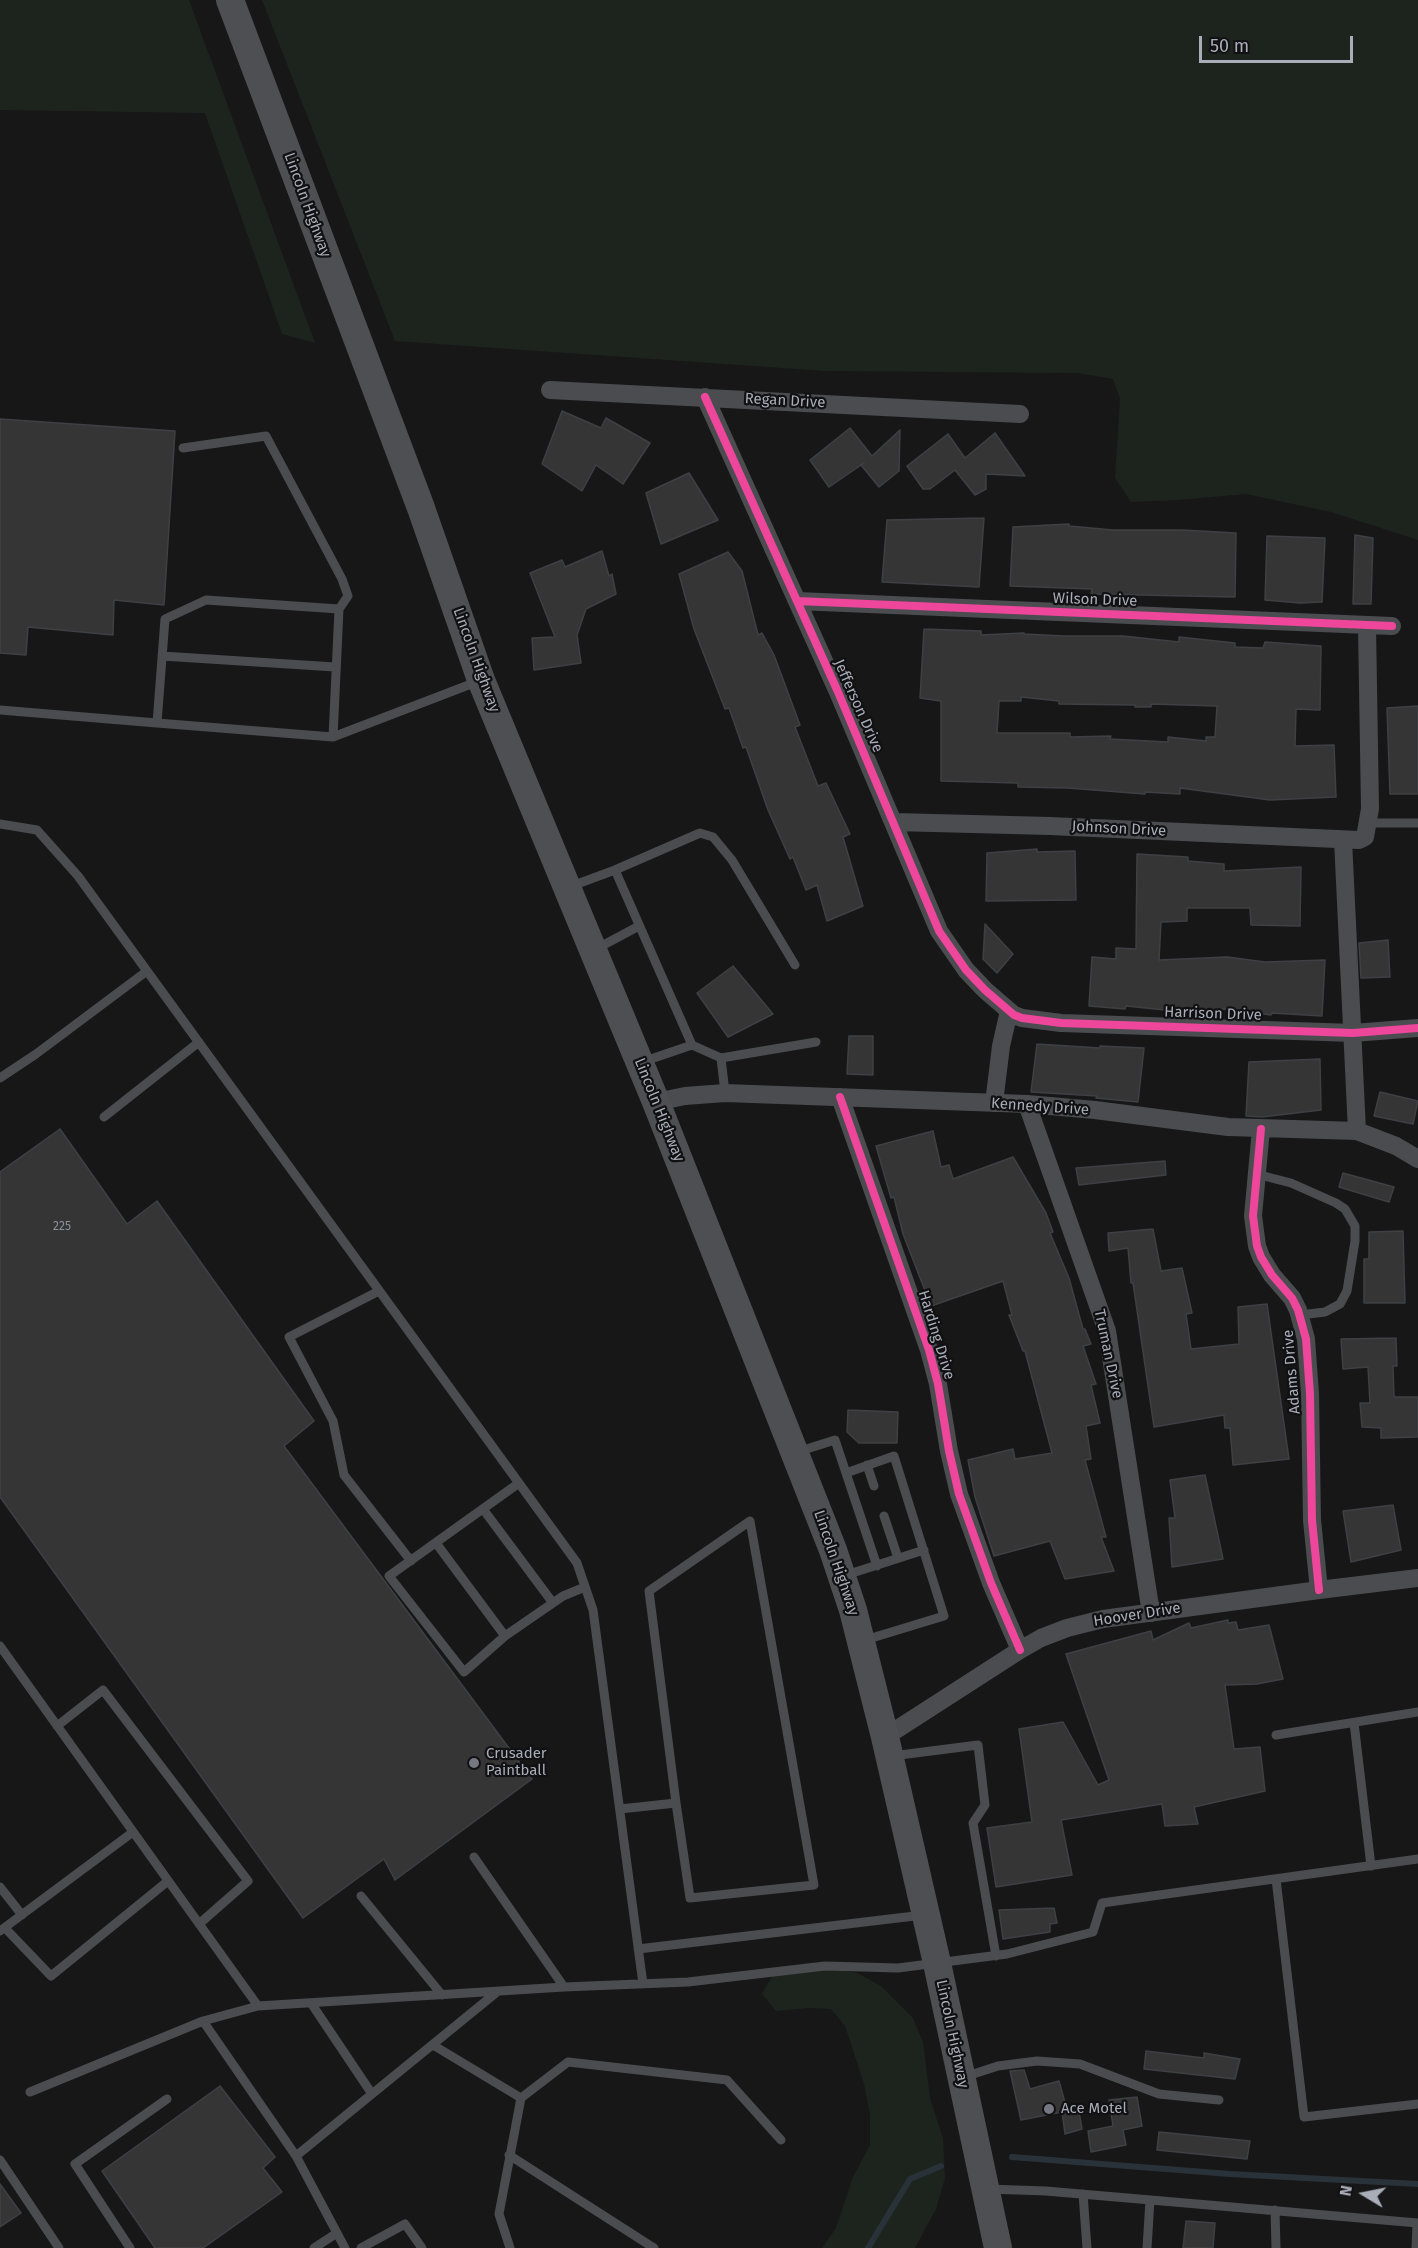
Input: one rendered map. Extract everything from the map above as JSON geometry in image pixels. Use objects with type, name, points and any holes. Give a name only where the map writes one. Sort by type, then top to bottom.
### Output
[{"type":"main road","name":"Lincoln Highway","points":[[231,0],[421,508],[481,680],[640,1062],[842,1576],[861,1641],[926,1914],[998,2248]]},
{"type":"street","name":"Regan Drive","points":[[550,390],[1020,414]]},
{"type":"street","name":"Jefferson Drive","points":[[705,397],[894,822],[939,931],[966,970],[1009,1011]]},
{"type":"street","name":"Wilson Drive","points":[[797,601],[1392,626]]},
{"type":"street","points":[[1357,1131],[1343,840],[1353,841],[1365,837],[1370,809],[1367,626]]},
{"type":"street","name":"Johnson Drive","points":[[894,822],[1050,826],[1343,840]]},
{"type":"street","points":[[994,1103],[1001,1046],[1009,1011]]},
{"type":"street","name":"Harrison Drive","points":[[1009,1011],[1022,1018],[1061,1023],[1353,1033],[1418,1028]]},
{"type":"street","name":"Kennedy Drive","points":[[656,1102],[685,1096],[725,1093],[1028,1104],[1228,1127],[1357,1131],[1396,1146],[1418,1159]]},
{"type":"street","name":"Harding Drive","points":[[840,1097],[929,1350],[938,1384],[959,1494],[987,1572],[1020,1650]]},
{"type":"street","name":"Truman Drive","points":[[1028,1104],[1107,1331],[1151,1613]]},
{"type":"street","name":"Adams Drive","points":[[1261,1129],[1253,1216],[1257,1246],[1266,1266],[1292,1298],[1306,1339],[1310,1394],[1312,1520],[1319,1590]]},
{"type":"street","name":"Hoover Drive","points":[[887,1747],[1020,1650],[1041,1638],[1067,1628],[1103,1619],[1418,1578]]},
{"type":"lane","points":[[183,448],[266,436],[342,579],[348,596],[339,609],[333,737]]},
{"type":"lane","points":[[157,723],[165,619],[206,600],[339,609]]},
{"type":"lane","points":[[162,656],[335,667]]},
{"type":"lane","points":[[0,710],[333,737],[481,680]]},
{"type":"lane","points":[[1368,823],[1418,823]]},
{"type":"lane","points":[[0,824],[37,830],[78,876],[577,1563],[593,1610],[643,1984]]},
{"type":"lane","points":[[567,888],[615,870],[699,833],[712,837],[732,860],[795,965]]},
{"type":"lane","points":[[615,870],[692,1045],[721,1058],[816,1042]]},
{"type":"lane","points":[[593,950],[639,926]]},
{"type":"lane","points":[[0,1078],[147,971]]},
{"type":"lane","points":[[104,1118],[199,1042]]},
{"type":"lane","points":[[640,1062],[692,1045]]},
{"type":"lane","points":[[721,1058],[725,1093]]},
{"type":"lane","points":[[1256,1174],[1291,1184],[1336,1203],[1352,1217],[1355,1226],[1347,1291],[1340,1304],[1325,1312],[1300,1316]]},
{"type":"lane","points":[[379,1291],[290,1337],[333,1421],[344,1475],[411,1560]]},
{"type":"lane","points":[[795,1452],[835,1440],[877,1566]]},
{"type":"lane","points":[[846,1473],[894,1456],[944,1616],[861,1641]]},
{"type":"lane","points":[[867,1465],[874,1486]]},
{"type":"lane","points":[[519,1483],[389,1576],[464,1672],[505,1636],[563,1596],[585,1587]]},
{"type":"lane","points":[[483,1509],[553,1603]]},
{"type":"lane","points":[[884,1516],[898,1558]]},
{"type":"lane","points":[[750,1521],[814,1884],[690,1898],[676,1803],[649,1591],[750,1521]]},
{"type":"lane","points":[[436,1543],[505,1636]]},
{"type":"lane","points":[[842,1576],[924,1550]]},
{"type":"lane","points":[[0,1646],[258,2006]]},
{"type":"lane","points":[[57,1726],[103,1690],[248,1881],[200,1924]]},
{"type":"lane","points":[[1276,1735],[1418,1712]]},
{"type":"lane","points":[[1354,1723],[1371,1866]]},
{"type":"lane","points":[[887,1747],[978,1745],[985,1805],[973,1823],[996,1956]]},
{"type":"lane","points":[[620,1809],[676,1803]]},
{"type":"lane","points":[[133,1832],[2,1929],[51,1976],[168,1881]]},
{"type":"lane","points":[[474,1857],[564,1988]]},
{"type":"lane","points":[[30,2092],[203,2021],[258,2006],[688,1982],[825,1966],[898,1968],[996,1956],[1093,1932],[1102,1904],[1418,1859]]},
{"type":"lane","points":[[1276,1879],[1304,2117],[1418,2104]]},
{"type":"lane","points":[[0,1887],[22,1915]]},
{"type":"lane","points":[[361,1896],[442,1995]]},
{"type":"lane","points":[[638,1949],[926,1914]]},
{"type":"lane","points":[[296,2156],[497,1992]]},
{"type":"lane","points":[[311,2003],[372,2094]]},
{"type":"lane","points":[[203,2021],[296,2156],[345,2248]]},
{"type":"lane","points":[[433,2045],[521,2098]]},
{"type":"lane","points":[[962,2077],[998,2066],[1037,2061],[1080,2064],[1159,2094],[1218,2100]]},
{"type":"lane","points":[[510,2248],[499,2214],[521,2098],[568,2062],[727,2080],[781,2140]]},
{"type":"lane","points":[[130,2248],[75,2164],[167,2099]]},
{"type":"lane","points":[[509,2155],[654,2248]]},
{"type":"lane","points":[[0,2160],[59,2248]]},
{"type":"lane","points":[[985,2189],[1083,2194],[1417,2223],[1416,2248]]},
{"type":"lane","points":[[1083,2194],[1087,2248]]},
{"type":"lane","points":[[1147,2248],[1150,2200]]},
{"type":"lane","points":[[1275,2210],[1276,2248]]},
{"type":"lane","points":[[361,2248],[405,2224],[422,2248]]},
{"type":"lane","points":[[314,2248],[337,2233]]},
{"type":"shaded area","points":[[0,0],[189,0],[315,343],[282,334],[205,113],[0,110]]},
{"type":"shaded area","points":[[262,0],[1418,0],[1418,540],[1331,512],[1246,494],[1131,502],[1115,478],[1120,399],[1113,379],[1078,373],[825,371],[395,341]]},
{"type":"shaded area","points":[[832,1969],[857,1973],[881,1986],[913,2018],[923,2042],[930,2098],[943,2138],[945,2178],[936,2209],[915,2248],[822,2248],[836,2228],[853,2177],[870,2145],[870,2114],[864,2084],[845,2026],[831,2009],[808,2008],[776,2011],[762,1994],[774,1973]]},
{"type":"building","points":[[562,411],[601,428],[606,418],[650,443],[623,484],[596,465],[582,491],[542,464]]},
{"type":"building","points":[[0,419],[175,431],[164,605],[114,600],[113,635],[28,627],[26,655],[0,653]]},
{"type":"building","points":[[850,428],[872,456],[900,430],[899,471],[879,487],[861,465],[829,487],[810,460]]},
{"type":"building","points":[[995,433],[1025,476],[986,474],[986,489],[975,495],[955,470],[930,489],[923,489],[907,466],[948,434],[965,458]]},
{"type":"building","points":[[689,473],[718,520],[661,544],[646,493]]},
{"type":"building","points":[[984,518],[979,587],[882,582],[887,520]]},
{"type":"building","points":[[1069,524],[1069,526],[1113,530],[1236,533],[1235,597],[1091,594],[1092,589],[1010,586],[1013,527]]},
{"type":"building","points":[[1355,535],[1373,538],[1371,604],[1353,604]]},
{"type":"building","points":[[1267,536],[1325,538],[1322,602],[1265,600]]},
{"type":"building","points":[[602,551],[609,576],[612,574],[616,594],[586,609],[577,635],[581,663],[534,670],[532,638],[555,637],[530,573],[562,560],[565,567]]},
{"type":"building","points":[[728,552],[742,571],[758,635],[762,633],[774,655],[800,725],[795,727],[818,786],[826,783],[850,834],[843,837],[863,906],[827,921],[817,885],[806,890],[793,857],[790,859],[768,810],[746,747],[743,748],[729,708],[725,709],[694,629],[679,574]]},
{"type":"building","points":[[924,629],[981,631],[981,635],[1024,633],[1123,636],[1179,642],[1179,637],[1235,643],[1235,647],[1263,648],[1265,642],[1321,646],[1320,710],[1296,709],[1295,746],[1334,745],[1336,797],[1270,800],[1180,788],[1180,794],[1145,792],[1145,794],[1018,787],[1018,783],[941,781],[941,701],[920,698]],"holes":[[[1021,697],[1059,701],[1059,704],[1135,705],[1135,707],[1151,707],[1151,704],[1217,706],[1215,737],[1206,737],[1206,741],[1168,737],[1168,742],[1110,739],[1111,736],[1070,737],[1070,733],[997,733],[999,701],[1021,701]]]},
{"type":"building","points":[[1418,706],[1418,794],[1390,794],[1387,708]]},
{"type":"building","points":[[1037,849],[1037,852],[1075,851],[1076,900],[986,901],[987,853]]},
{"type":"building","points":[[1137,854],[1188,857],[1188,861],[1224,864],[1224,871],[1301,867],[1300,926],[1251,925],[1250,908],[1187,908],[1187,921],[1161,922],[1159,960],[1227,957],[1265,962],[1325,960],[1322,1016],[1272,1013],[1271,1015],[1227,1009],[1165,1010],[1126,1006],[1125,1009],[1089,1006],[1092,957],[1116,959],[1116,948],[1136,949]]},
{"type":"building","points":[[985,924],[1013,954],[997,973],[983,959]]},
{"type":"building","points":[[1388,940],[1390,977],[1361,978],[1359,943]]},
{"type":"building","points":[[733,966],[773,1014],[728,1037],[697,993]]},
{"type":"building","points":[[849,1036],[873,1036],[873,1075],[847,1074]]},
{"type":"building","points":[[1037,1044],[1144,1048],[1138,1102],[1096,1098],[1097,1096],[1031,1092]]},
{"type":"building","points":[[1320,1059],[1321,1110],[1262,1117],[1246,1116],[1249,1062]]},
{"type":"building","points":[[1380,1092],[1418,1101],[1413,1124],[1374,1116]]},
{"type":"building","points":[[60,1129],[127,1224],[157,1201],[314,1421],[284,1446],[532,1779],[395,1880],[384,1859],[303,1918],[0,1497],[0,1172]]},
{"type":"building","points":[[933,1131],[941,1167],[949,1165],[953,1179],[1013,1157],[1046,1213],[1053,1232],[1050,1233],[1069,1278],[1083,1329],[1091,1344],[1083,1346],[1096,1384],[1091,1385],[1100,1423],[1086,1426],[1091,1459],[1085,1460],[1106,1537],[1101,1537],[1114,1571],[1065,1579],[1050,1541],[994,1556],[975,1497],[968,1460],[1013,1449],[1015,1459],[1052,1453],[1025,1351],[1023,1351],[1009,1315],[1012,1315],[1003,1281],[931,1306],[903,1234],[894,1197],[891,1198],[876,1146]]},
{"type":"building","points":[[1165,1161],[1166,1175],[1079,1185],[1076,1168]]},
{"type":"building","points":[[1343,1173],[1394,1187],[1389,1202],[1339,1187]]},
{"type":"building","points":[[1153,1229],[1161,1271],[1182,1268],[1192,1313],[1186,1314],[1191,1349],[1239,1344],[1238,1307],[1267,1304],[1289,1459],[1233,1465],[1230,1428],[1225,1428],[1224,1415],[1154,1427],[1133,1283],[1131,1283],[1128,1248],[1109,1251],[1108,1233]]},
{"type":"building","points":[[1403,1231],[1405,1303],[1364,1303],[1364,1259],[1369,1259],[1369,1232]]},
{"type":"building","points":[[1396,1338],[1397,1366],[1393,1366],[1394,1397],[1418,1397],[1418,1437],[1381,1438],[1381,1428],[1362,1427],[1360,1403],[1370,1403],[1368,1367],[1343,1369],[1341,1339]]},
{"type":"building","points":[[848,1410],[898,1412],[897,1443],[859,1443],[847,1432]]},
{"type":"building","points":[[1205,1475],[1223,1559],[1172,1567],[1169,1518],[1175,1518],[1170,1480]]},
{"type":"building","points":[[1393,1505],[1401,1550],[1351,1562],[1343,1511]]},
{"type":"building","points":[[1228,1620],[1228,1623],[1236,1622],[1238,1630],[1269,1625],[1283,1679],[1257,1684],[1225,1685],[1234,1749],[1260,1747],[1265,1791],[1194,1807],[1198,1824],[1165,1826],[1162,1804],[1061,1820],[1072,1875],[996,1887],[987,1828],[1032,1822],[1019,1729],[1063,1722],[1098,1785],[1109,1780],[1066,1654],[1151,1631],[1153,1640],[1189,1623],[1191,1628]]},
{"type":"building","points":[[1054,1908],[1057,1923],[1050,1924],[1050,1932],[1003,1939],[999,1910]]},
{"type":"building","points":[[1146,2051],[1204,2058],[1204,2053],[1240,2059],[1235,2079],[1144,2069]]},
{"type":"building","name":"Ace Motel","points":[[1024,2070],[1030,2089],[1059,2081],[1066,2106],[1078,2105],[1082,2129],[1065,2134],[1062,2112],[1021,2120],[1010,2071]]},
{"type":"building","points":[[220,2086],[275,2157],[263,2168],[282,2192],[203,2248],[155,2248],[102,2171]]},
{"type":"building","points":[[1137,2097],[1142,2126],[1123,2130],[1126,2145],[1091,2152],[1088,2131],[1113,2126],[1109,2100]]},
{"type":"building","points":[[1159,2132],[1250,2141],[1247,2159],[1157,2150]]},
{"type":"building","points":[[0,2184],[21,2213],[0,2227]]},
{"type":"building","points":[[1186,2221],[1215,2223],[1213,2248],[1183,2248]]},
{"type":"waterway","points":[[1012,2157],[1230,2174],[1418,2184]]},
{"type":"waterway","points":[[868,2248],[910,2179],[941,2166]]},
{"type":"cycle path","points":[[705,397],[838,692],[939,931],[966,970],[985,990],[1014,1015],[1061,1023],[1353,1033],[1418,1028]]},
{"type":"cycle path","points":[[797,601],[1392,626]]},
{"type":"cycle path","points":[[840,1097],[929,1350],[938,1384],[959,1494],[991,1583],[1020,1650]]},
{"type":"cycle path","points":[[1261,1129],[1253,1216],[1257,1246],[1261,1257],[1272,1275],[1292,1298],[1298,1310],[1306,1339],[1310,1394],[1312,1520],[1319,1590]]},
{"type":"place","name":"Crusader Paintball","points":[[474,1763]]},
{"type":"place","name":"Ace Motel","points":[[1049,2109]]}]
